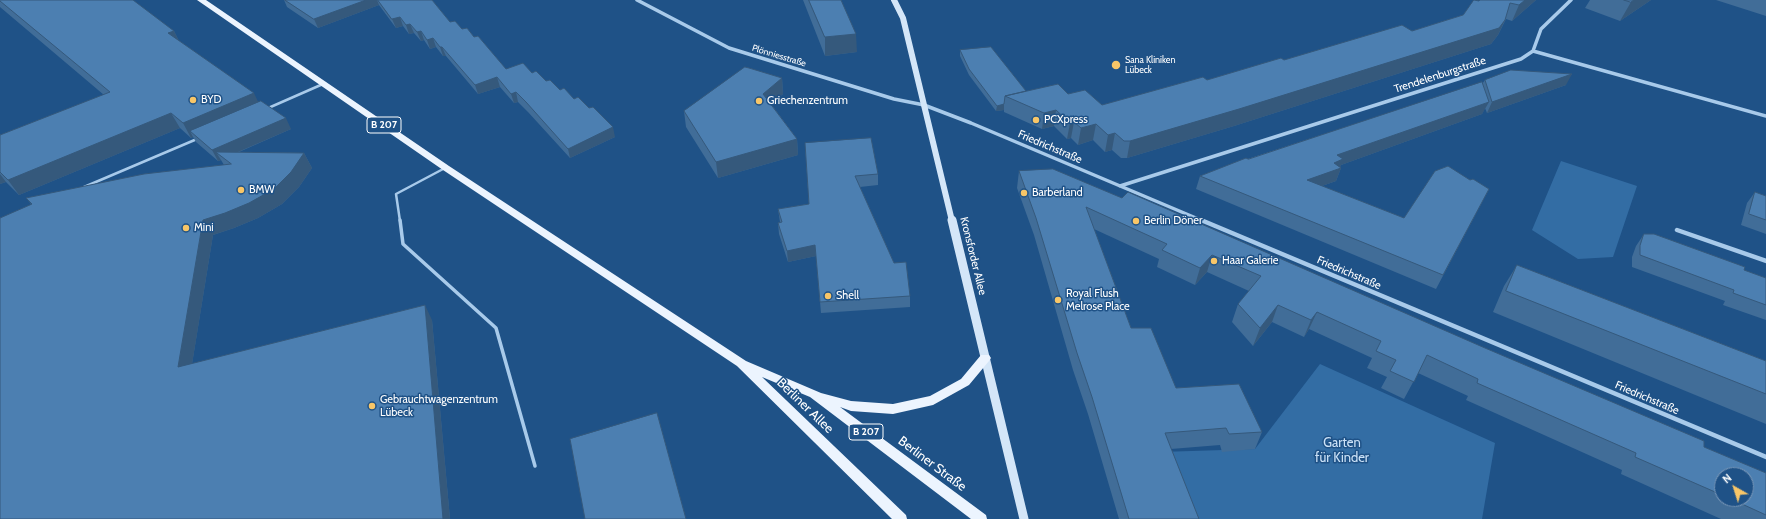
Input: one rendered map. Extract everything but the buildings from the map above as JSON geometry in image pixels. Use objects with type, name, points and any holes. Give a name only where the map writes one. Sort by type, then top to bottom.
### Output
[{"type":"main road","name":"B 207","points":[[201,0],[446,168],[741,363]]},
{"type":"main road","name":"Kronsforder Allee","points":[[894,0],[903,18],[1024,519]]},
{"type":"main road","points":[[814,394],[851,406],[893,409],[933,400],[965,382],[985,358]]},
{"type":"main road","name":"Berliner Straße","points":[[741,363],[814,394],[981,519]]},
{"type":"main road","name":"Berliner Allee","points":[[741,363],[901,519]]},
{"type":"street","name":"Plönniesstraße","points":[[637,0],[728,48],[894,99],[924,105]]},
{"type":"street","points":[[1571,0],[1541,29],[1533,51],[1766,116]]},
{"type":"street","name":"Trendelenburgstraße","points":[[1120,186],[1521,59],[1533,51]]},
{"type":"street","name":"Friedrichstraße","points":[[924,105],[971,123],[1766,457]]},
{"type":"street","points":[[1677,230],[1766,261]]},
{"type":"lane","points":[[258,112],[323,84]]},
{"type":"lane","points":[[79,189],[201,137]]},
{"type":"lane","points":[[446,168],[396,194],[403,244],[496,328],[535,466]]},
{"type":"green space","points":[[1561,161],[1637,186],[1613,257],[1578,259],[1532,230]]},
{"type":"green space","name":"Garten für Kinder","points":[[1320,364],[1495,443],[1482,519],[1186,519],[1160,452],[1255,449]]},
{"type":"place","name":"Sana Kliniken Lübeck","points":[[1116,65]]},
{"type":"place","name":"BYD","points":[[193,100]]},
{"type":"place","name":"Griechenzentrum","points":[[759,101]]},
{"type":"place","name":"PCXpress","points":[[1036,120]]},
{"type":"place","name":"BMW","points":[[241,190]]},
{"type":"place","name":"Barberland","points":[[1024,193]]},
{"type":"place","name":"Berlin Döner","points":[[1136,221]]},
{"type":"place","name":"Mini","points":[[186,228]]},
{"type":"place","name":"Haar Galerie","points":[[1214,261]]},
{"type":"place","name":"Shell","points":[[828,296]]},
{"type":"place","name":"Royal Flush Melrose Place","points":[[1058,300]]},
{"type":"place","name":"Gebrauchtwagenzentrum Lübeck","points":[[372,406]]}]
